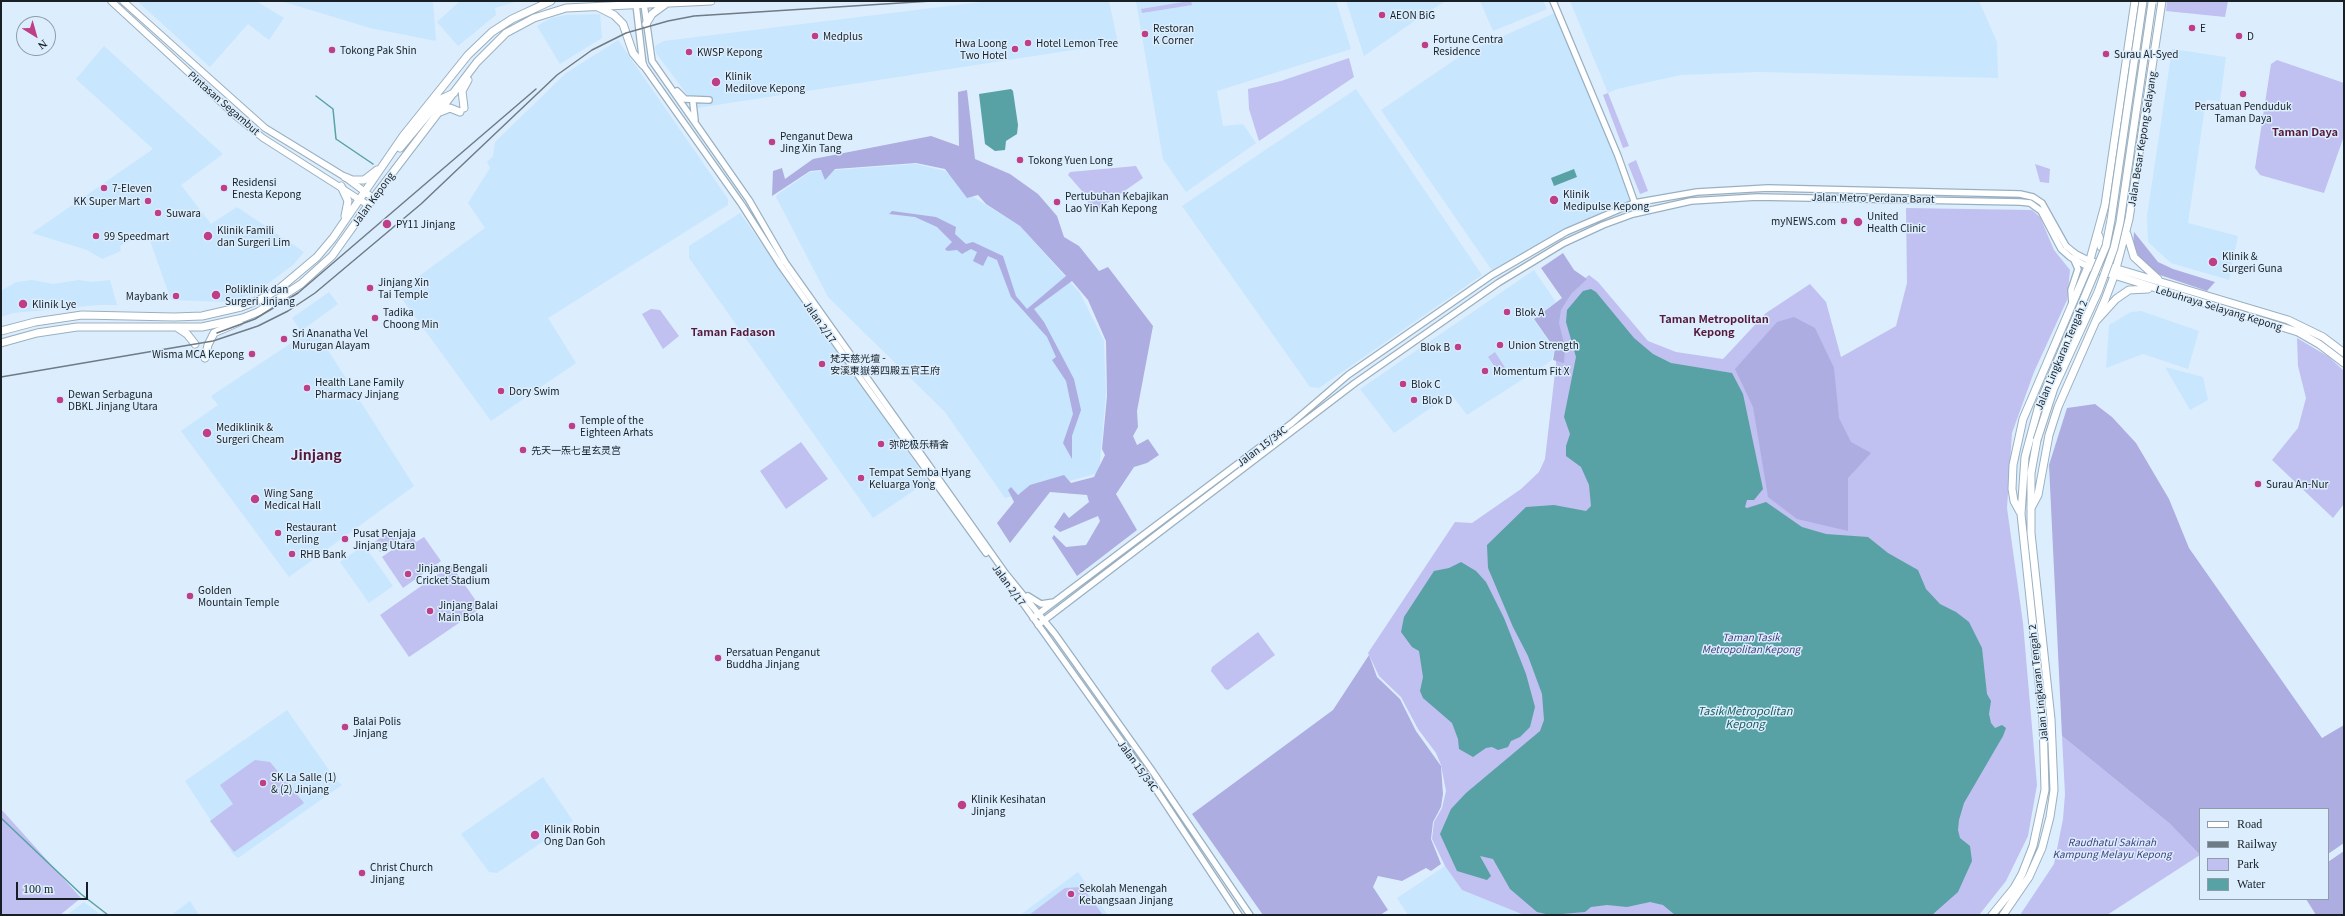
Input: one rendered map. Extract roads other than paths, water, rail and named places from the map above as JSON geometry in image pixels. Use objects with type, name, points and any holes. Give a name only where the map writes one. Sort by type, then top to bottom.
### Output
[{"type":"main road","name":"Pintasan Segambut","points":[[111,1],[263,138],[341,186],[368,205]]},
{"type":"main road","points":[[120,1],[130,12],[128,17]]},
{"type":"main road","name":"Pintasan Segambut","points":[[123,1],[265,128],[345,178],[373,198]]},
{"type":"main road","name":"Jalan Kepong","points":[[1,331],[61,317],[82,315],[189,317],[241,307],[267,296],[297,276],[317,258],[343,224],[403,136],[468,55],[492,32],[512,19],[551,1]]},
{"type":"main road","name":"Jalan Kepong","points":[[1,343],[37,333],[77,327],[177,328],[209,326],[243,318],[269,306],[310,277],[335,252],[373,198],[451,95],[477,62],[500,38],[534,18],[566,8],[640,2],[667,3],[711,1]]},
{"type":"main road","points":[[2021,514],[2014,501],[2012,489],[2013,465],[2023,419],[2089,264],[2100,227],[2105,205],[2136,1]]},
{"type":"main road","name":"Jalan Lingkaran Tengah 2","points":[[1992,915],[2014,888],[2028,860],[2041,816],[2045,790],[2043,720],[2021,514],[2022,473],[2029,437],[2046,386],[2090,288],[2106,246],[2143,1]]},
{"type":"main road","name":"Jalan Besar Kepong Selayang","points":[[2091,328],[2105,300],[2126,236],[2162,1]]},
{"type":"main road","name":"Jalan Lingkaran Tengah 2","points":[[2003,915],[2029,877],[2042,848],[2050,817],[2054,790],[2051,719],[2030,510],[2031,473],[2038,440],[2054,388],[2098,292],[2114,248],[2120,222],[2152,2]]},
{"type":"main road","points":[[646,24],[652,14],[667,3]]},
{"type":"main road","points":[[595,6],[614,15],[623,24],[633,53],[643,65]]},
{"type":"main road","points":[[345,178],[352,180],[364,180],[388,160],[441,99],[451,95],[452,83],[468,55]]},
{"type":"main road","points":[[438,114],[450,108],[462,110],[462,91],[477,62]]},
{"type":"main road","points":[[341,186],[348,205],[343,224]]},
{"type":"main road","points":[[2100,227],[2100,243],[2105,250],[2115,248],[2126,236],[2134,257],[2162,282]]},
{"type":"main road","name":"Lebuhraya Selayang Kepong","points":[[2089,264],[2116,268],[2288,320],[2323,337],[2344,353]]},
{"type":"main road","name":"Lebuhraya Selayang Kepong","points":[[2089,264],[2114,276],[2298,332],[2319,344],[2344,363]]},
{"type":"main road","points":[[2077,293],[2084,286],[2094,285],[2104,293],[2105,300]]},
{"type":"main road","points":[[2030,510],[2038,496],[2049,435],[2058,406],[2091,328],[2111,304],[2129,290],[2160,290]]},
{"type":"main road","points":[[205,358],[208,345],[214,334],[234,325],[243,318]]},
{"type":"main road","points":[[177,328],[187,334],[195,344]]},
{"type":"street","points":[[1553,1],[1618,156],[1638,212]]},
{"type":"street","name":"Jalan 2/17","points":[[640,2],[646,24],[650,56],[749,200],[785,262],[1019,589],[1044,620]]},
{"type":"street","name":"Jalan 2/17","points":[[640,2],[643,65],[865,386],[1038,625]]},
{"type":"street","points":[[669,85],[685,99],[709,100]]},
{"type":"street","points":[[693,103],[697,126]]},
{"type":"street","name":"Jalan Metro Perdana Barat","points":[[1492,275],[1566,232],[1634,203],[1697,192],[1768,188],[2020,194],[2032,196],[2042,203],[2066,246],[2089,264]]},
{"type":"street","name":"Jalan Metro Perdana Barat","points":[[1498,283],[1564,243],[1603,225],[1638,212],[1691,201],[1764,197],[2030,203],[2041,211],[2056,242],[2066,254],[2074,260],[2089,264]]},
{"type":"street","points":[[2072,305],[2071,290],[2078,269],[2074,260]]},
{"type":"street","name":"Jalan 15/34C","points":[[1239,915],[1157,791],[1038,625],[1058,604],[1292,423],[1340,382],[1492,275]]},
{"type":"street","name":"Jalan 15/34C","points":[[1033,618],[1058,604],[1354,383],[1498,283]]},
{"type":"street","points":[[1019,589],[1036,602],[1044,604],[1058,604],[1051,620],[1055,634]]},
{"type":"street","name":"Jalan 15/34C","points":[[1044,620],[1151,769],[1250,915]]},
{"type":"water","points":[[1011,89],[1013,91],[1018,125],[1017,134],[1006,141],[1005,150],[995,151],[985,144],[979,94]]},
{"type":"water","points":[[1574,169],[1577,177],[1554,186],[1551,178]]},
{"type":"water","name":"Tasik Metropolitan Kepong","points":[[1591,289],[1596,292],[1634,338],[1653,354],[1671,363],[1732,373],[1743,394],[1763,489],[1754,500],[1747,500],[1745,507],[1747,508],[1766,502],[1802,527],[1826,534],[1868,537],[1888,553],[1918,570],[1926,589],[1940,604],[1956,612],[1969,622],[1982,648],[1987,694],[1991,701],[1989,714],[1991,723],[1995,728],[2002,725],[2006,728],[2003,736],[1964,803],[1959,820],[1958,830],[1960,838],[1970,846],[1972,861],[1958,892],[1932,915],[1675,915],[1663,905],[1650,902],[1627,907],[1607,905],[1591,907],[1585,912],[1550,915],[1537,912],[1510,889],[1493,859],[1480,856],[1491,876],[1487,880],[1457,871],[1440,834],[1451,809],[1466,793],[1540,731],[1544,720],[1542,694],[1528,656],[1513,627],[1488,568],[1487,545],[1526,507],[1554,505],[1586,511],[1591,506],[1589,485],[1581,467],[1566,456],[1566,446],[1570,434],[1564,417],[1576,357],[1566,322],[1567,310],[1583,291]]},
{"type":"water","points":[[1461,562],[1476,571],[1486,582],[1504,618],[1526,674],[1535,707],[1530,727],[1520,737],[1511,741],[1508,747],[1498,750],[1492,747],[1486,748],[1473,757],[1459,749],[1458,739],[1452,723],[1423,698],[1420,691],[1423,677],[1419,651],[1412,647],[1401,632],[1404,617],[1434,571],[1449,568]]},
{"type":"waterway","points":[[316,96],[333,109],[336,139],[373,164]]},
{"type":"waterway","points":[[1,818],[81,894],[108,915]]},
{"type":"railway","points":[[1,377],[213,341],[258,326],[288,311],[315,293],[421,204],[557,75],[592,50],[626,33],[668,21],[694,16],[932,1]]},
{"type":"railway","points":[[217,333],[255,319],[298,293],[536,89]]},
{"type":"place","name":"AEON BiG","points":[[1382,15]]},
{"type":"place","name":"E","points":[[2192,28]]},
{"type":"place","name":"Restoran K Corner","points":[[1145,34]]},
{"type":"place","name":"Medplus","points":[[815,36]]},
{"type":"place","name":"D","points":[[2239,36]]},
{"type":"place","name":"Hotel Lemon Tree","points":[[1028,43]]},
{"type":"place","name":"Fortune Centra Residence","points":[[1425,45]]},
{"type":"place","name":"Hwa Loong Two Hotel","points":[[1015,49]]},
{"type":"place","name":"Tokong Pak Shin","points":[[332,50]]},
{"type":"place","name":"KWSP Kepong","points":[[689,52]]},
{"type":"place","name":"Surau Al-Syed","points":[[2106,54]]},
{"type":"place","name":"Klinik Medilove Kepong","points":[[716,82]]},
{"type":"place","name":"Persatuan Penduduk Taman Daya","points":[[2243,94]]},
{"type":"place","name":"Penganut Dewa Jing Xin Tang","points":[[772,142]]},
{"type":"place","name":"Tokong Yuen Long","points":[[1020,160]]},
{"type":"place","name":"7-Eleven","points":[[104,188]]},
{"type":"place","name":"Residensi Enesta Kepong","points":[[224,188]]},
{"type":"place","name":"Klinik Medipulse Kepong","points":[[1554,200]]},
{"type":"place","name":"KK Super Mart","points":[[148,201]]},
{"type":"place","name":"Pertubuhan Kebajikan Lao Yin Kah Kepong","points":[[1057,202]]},
{"type":"place","name":"Suwara","points":[[158,213]]},
{"type":"place","name":"myNEWS.com","points":[[1844,221]]},
{"type":"place","name":"United Health Clinic","points":[[1858,222]]},
{"type":"place","name":"PY11 Jinjang","points":[[387,224]]},
{"type":"place","name":"99 Speedmart","points":[[96,236]]},
{"type":"place","name":"Klinik Famili dan Surgeri Lim","points":[[208,236]]},
{"type":"place","name":"Klinik & Surgeri Guna","points":[[2213,262]]},
{"type":"place","name":"Jinjang Xin Tai Temple","points":[[370,288]]},
{"type":"place","name":"Poliklinik dan Surgeri Jinjang","points":[[216,295]]},
{"type":"place","name":"Maybank","points":[[176,296]]},
{"type":"place","name":"Klinik Lye","points":[[23,304]]},
{"type":"place","name":"Blok A","points":[[1507,312]]},
{"type":"place","name":"Tadika Choong Min","points":[[375,318]]},
{"type":"place","name":"Sri Ananatha Vel Murugan Alayam","points":[[284,339]]},
{"type":"place","name":"Union Strength","points":[[1500,345]]},
{"type":"place","name":"Blok B","points":[[1458,347]]},
{"type":"place","name":"Wisma MCA Kepong","points":[[252,354]]},
{"type":"place","name":"梵天慈光壇 - 安溪東嶽第四殿五官王府","points":[[822,364]]},
{"type":"place","name":"Momentum Fit X","points":[[1485,371]]},
{"type":"place","name":"Blok C","points":[[1403,384]]},
{"type":"place","name":"Health Lane Family Pharmacy Jinjang","points":[[307,388]]},
{"type":"place","name":"Dory Swim","points":[[501,391]]},
{"type":"place","name":"Dewan Serbaguna DBKL Jinjang Utara","points":[[60,400]]},
{"type":"place","name":"Blok D","points":[[1414,400]]},
{"type":"place","name":"Temple of the Eighteen Arhats","points":[[572,426]]},
{"type":"place","name":"Mediklinik & Surgeri Cheam","points":[[207,433]]},
{"type":"place","name":"弥陀极乐精舍","points":[[881,444]]},
{"type":"place","name":"先天一炁七星玄灵宫","points":[[523,450]]},
{"type":"place","name":"Tempat Semba Hyang Keluarga Yong","points":[[861,478]]},
{"type":"place","name":"Surau An-Nur","points":[[2258,484]]},
{"type":"place","name":"Wing Sang Medical Hall","points":[[255,499]]},
{"type":"place","name":"Restaurant Perling","points":[[278,533]]},
{"type":"place","name":"Pusat Penjaja Jinjang Utara","points":[[345,539]]},
{"type":"place","name":"RHB Bank","points":[[292,554]]},
{"type":"place","name":"Jinjang Bengali Cricket Stadium","points":[[408,574]]},
{"type":"place","name":"Golden Mountain Temple","points":[[190,596]]},
{"type":"place","name":"Jinjang Balai Main Bola","points":[[430,611]]},
{"type":"place","name":"Persatuan Penganut Buddha Jinjang","points":[[718,658]]},
{"type":"place","name":"Balai Polis Jinjang","points":[[345,727]]},
{"type":"place","name":"SK La Salle (1) & (2) Jinjang","points":[[263,783]]},
{"type":"place","name":"Klinik Kesihatan Jinjang","points":[[962,805]]},
{"type":"place","name":"Klinik Robin Ong Dan Goh","points":[[535,835]]},
{"type":"place","name":"Christ Church Jinjang","points":[[362,873]]},
{"type":"place","name":"Sekolah Menengah Kebangsaan Jinjang","points":[[1071,894]]},
{"type":"district","name":"Taman Daya","points":[[2305,132]]},
{"type":"district","name":"Taman Metropolitan Kepong","points":[[1714,325]]},
{"type":"district","name":"Taman Fadason","points":[[733,332]]},
{"type":"district","name":"Jinjang","points":[[316,455]]},
{"type":"park label","name":"Taman Tasik Metropolitan Kepong","points":[[1751,642]]},
{"type":"park label","name":"Raudhatul Sakinah Kampung Melayu Kepong","points":[[2112,848]]}]
